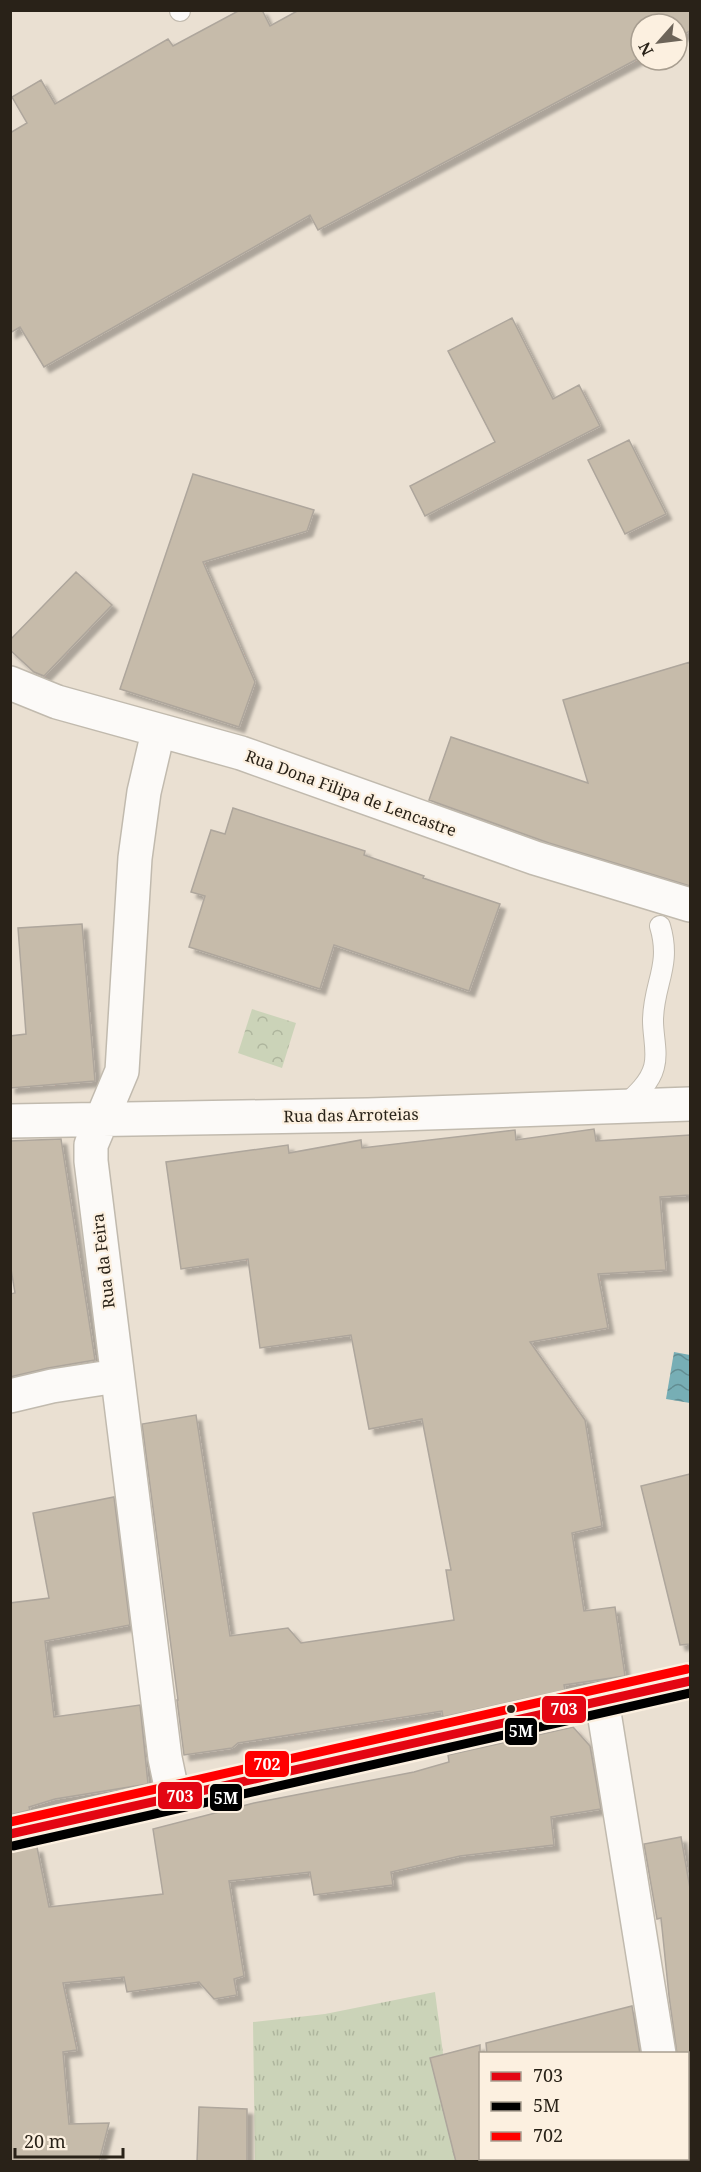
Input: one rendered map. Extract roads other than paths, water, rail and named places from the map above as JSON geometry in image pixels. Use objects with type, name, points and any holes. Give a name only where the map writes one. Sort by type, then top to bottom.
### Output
[{"type":"street","name":"Rua Dona Filipa de Lencastre","points":[[10,683],[57,702],[158,732],[241,753],[535,858],[690,905]]},
{"type":"street","name":"Rua da Feira","points":[[158,732],[144,792],[135,858],[122,1071],[91,1145],[91,1161],[165,1758],[173,1796]]},
{"type":"street","name":"Rua das Arroteias","points":[[10,1121],[357,1115],[690,1104]]},
{"type":"street","points":[[10,1396],[52,1386],[117,1376]]},
{"type":"street","points":[[10,1834],[690,1681]]},
{"type":"street","points":[[602,1700],[659,2052]]},
{"type":"lane","points":[[623,1107],[646,1084],[654,1067],[655,1002],[665,956],[665,942],[660,926]]},
{"type":"water","points":[[674,1352],[690,1355],[690,1403],[666,1399]]}]
